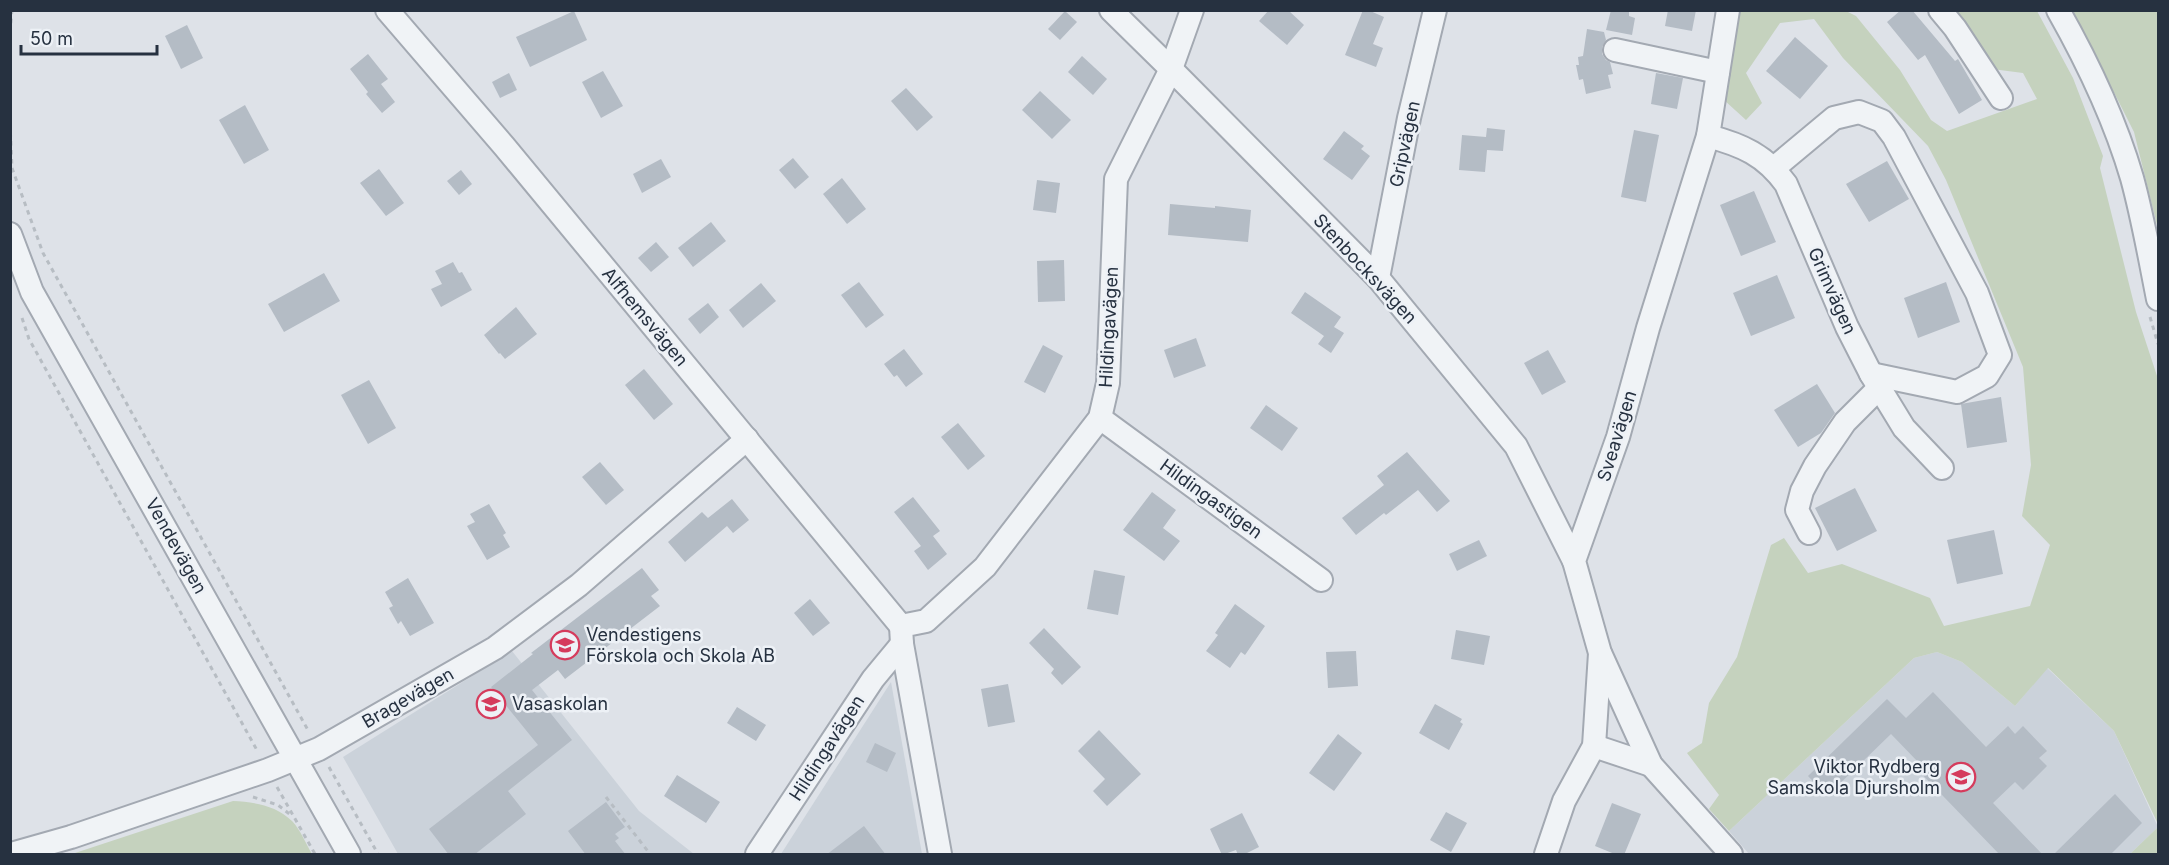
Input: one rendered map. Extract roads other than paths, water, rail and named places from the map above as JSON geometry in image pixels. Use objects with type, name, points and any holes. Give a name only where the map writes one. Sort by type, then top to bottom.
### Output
[{"type":"street","name":"Alfhemsvägen","points":[[387,10],[504,146],[747,439],[902,635]]},
{"type":"street","name":"Stenbocksvägen","points":[[1111,10],[1378,278],[1516,446],[1574,561]]},
{"type":"street","name":"Hildingavägen","points":[[757,855],[902,635],[926,621],[985,567],[1100,418],[1108,383],[1116,179],[1172,69],[1192,10]]},
{"type":"street","name":"Gripvägen","points":[[1378,278],[1409,118],[1435,10]]},
{"type":"street","name":"Sveavägen","points":[[1574,561],[1618,437],[1648,328],[1708,136],[1728,10]]},
{"type":"street","points":[[1940,10],[1955,28],[2001,98]]},
{"type":"street","points":[[2058,10],[2077,44],[2116,128],[2132,179],[2158,299]]},
{"type":"street","points":[[1615,50],[1718,72]]},
{"type":"street","points":[[1774,168],[1834,118],[1859,112],[1882,121],[1894,137],[1977,293],[2000,355],[1987,376],[1957,392],[1875,381],[1815,466],[1802,491],[1797,510],[1809,533]]},
{"type":"street","name":"Grimvägen","points":[[1708,136],[1737,144],[1774,168],[1786,184],[1847,327],[1875,381],[1904,428],[1942,468]]},
{"type":"street","name":"Vendevägen","points":[[10,234],[32,292],[349,855]]},
{"type":"street","name":"Hildingastigen","points":[[1100,418],[1321,580]]},
{"type":"street","name":"Bragevägen","points":[[11,855],[268,770],[319,749],[495,648],[579,585],[747,439]]},
{"type":"street","points":[[1574,561],[1600,653],[1651,765],[1731,855]]},
{"type":"street","points":[[902,635],[940,855]]},
{"type":"street","points":[[1546,855],[1564,801],[1594,746],[1600,653]]},
{"type":"street","points":[[1594,746],[1651,765]]},
{"type":"place","name":"Vendestigens Förskola och Skola AB","points":[[565,645]]},
{"type":"place","name":"Vasaskolan","points":[[491,704]]},
{"type":"place","name":"Viktor Rydberg Samskola Djursholm","points":[[1961,777]]}]
